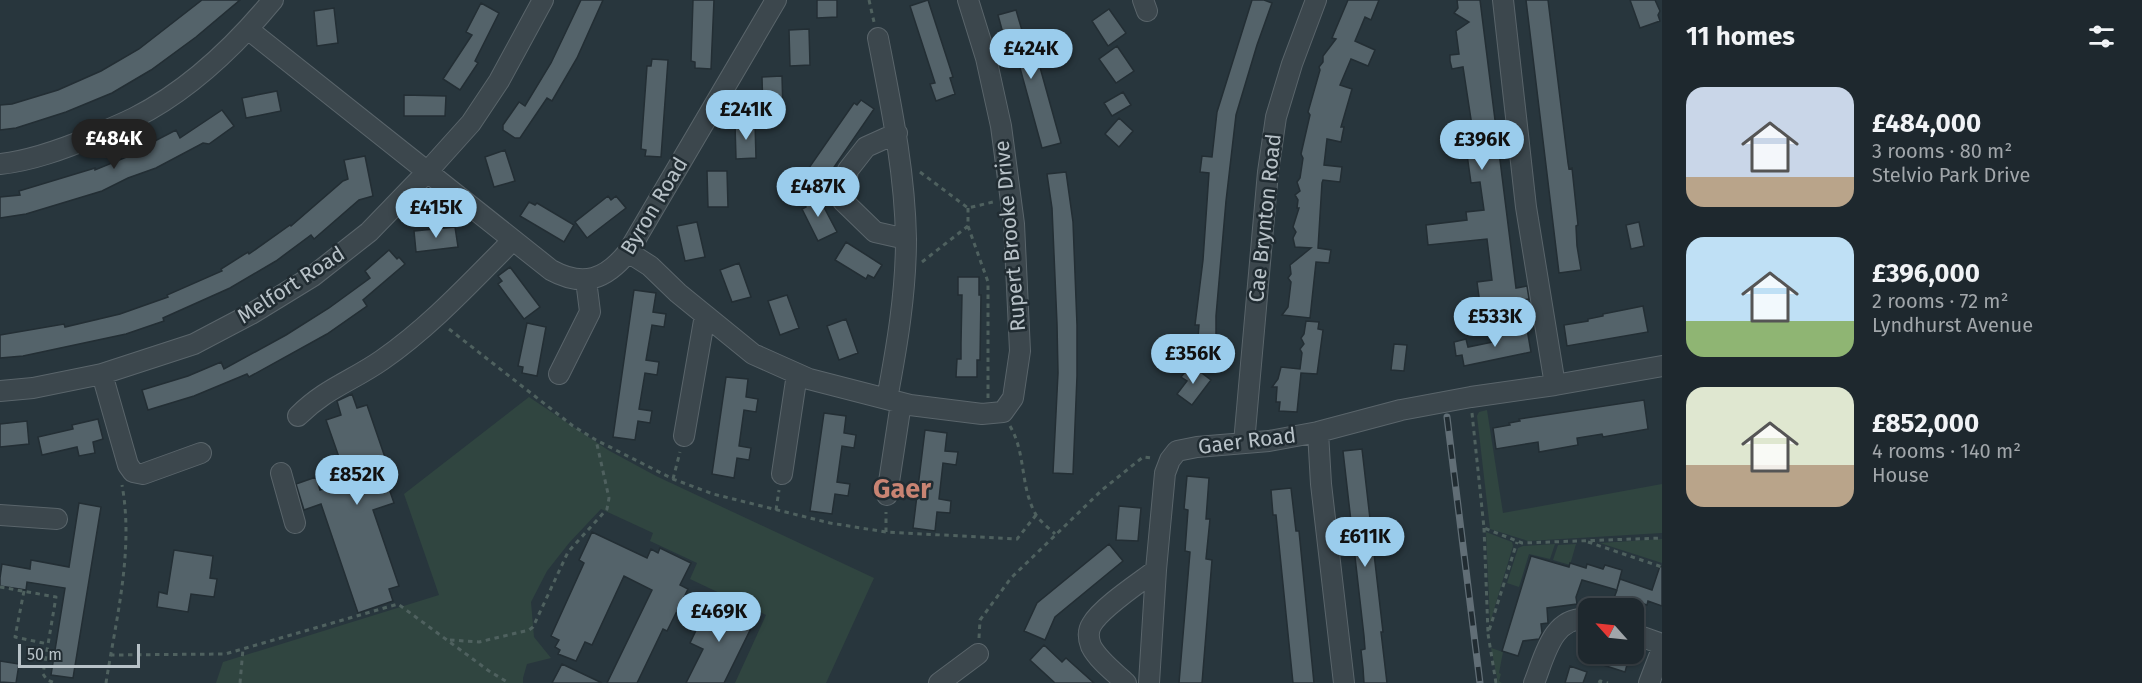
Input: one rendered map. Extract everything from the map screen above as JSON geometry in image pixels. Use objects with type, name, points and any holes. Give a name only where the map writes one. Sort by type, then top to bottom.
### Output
[{"type":"street","points":[[0,164],[12,163],[70,146],[135,117],[188,84],[249,30],[273,0]]},
{"type":"street","name":"Melfort Road","points":[[0,391],[33,388],[102,374],[194,344],[251,314],[313,276],[369,231],[471,123],[499,81],[543,0]]},
{"type":"street","name":"Byron Road","points":[[585,280],[608,273],[628,252],[776,0]]},
{"type":"street","name":"Rupert Brooke Drive","points":[[968,0],[986,58],[1001,126],[1014,224],[1020,351],[1013,398],[995,413]]},
{"type":"street","name":"Cae Brynton Road","points":[[1244,443],[1268,172],[1276,117],[1292,64],[1316,0]]},
{"type":"street","points":[[1503,0],[1527,207],[1555,385]]},
{"type":"street","points":[[249,30],[551,270],[572,279],[585,280],[590,312],[559,374]]},
{"type":"street","points":[[878,38],[897,133],[906,239],[887,495]]},
{"type":"street","points":[[897,133],[866,147],[848,170],[843,201],[875,232],[906,239]]},
{"type":"street","points":[[298,416],[316,399],[381,361],[435,319],[513,240]]},
{"type":"street","points":[[628,252],[650,266],[678,293],[753,354],[797,374],[894,401],[995,413]]},
{"type":"street","points":[[684,436],[705,315]]},
{"type":"street","name":"Gaer Road","points":[[1170,460],[1177,451],[1269,441],[1318,432],[1401,410],[1471,397],[1661,372]]},
{"type":"street","points":[[102,374],[128,465],[133,472],[143,474],[201,453]]},
{"type":"street","points":[[782,474],[797,374]]},
{"type":"street","points":[[1318,432],[1322,494],[1344,683]]},
{"type":"street","points":[[1149,683],[1165,472],[1170,460]]},
{"type":"street","points":[[281,473],[295,522]]},
{"type":"street","points":[[0,515],[57,519]]},
{"type":"street","points":[[1126,683],[1098,656],[1090,645],[1088,634],[1092,623],[1156,570]]},
{"type":"street","points":[[1534,683],[1551,641],[1560,627],[1578,618]]},
{"type":"street","points":[[1644,638],[1662,644]]},
{"type":"street","points":[[1649,683],[1662,649]]},
{"type":"street","points":[[939,683],[978,654]]},
{"type":"path","points":[[869,0],[878,38]]},
{"type":"path","points":[[899,157],[968,208]]},
{"type":"path","points":[[968,208],[1010,197]]},
{"type":"path","points":[[968,208],[968,226],[988,282],[995,413],[1019,441],[1025,486],[1036,515],[1055,534]]},
{"type":"path","points":[[904,276],[968,226]]},
{"type":"path","points":[[435,319],[551,410],[596,440],[673,479],[713,494],[776,511],[886,532],[1017,539],[1036,515]]},
{"type":"path","points":[[1471,397],[1484,528],[1488,634],[1496,683]]},
{"type":"path","points":[[673,479],[684,436]]},
{"type":"path","points":[[449,640],[479,642],[529,630],[532,627],[568,552],[607,509],[609,498],[596,440]]},
{"type":"path","name":"Gaer Road","points":[[978,654],[980,620],[1011,578],[1102,490],[1143,457],[1170,460]]},
{"type":"path","points":[[106,683],[124,562],[125,526],[121,480]]},
{"type":"path","points":[[1484,528],[1517,542],[1662,538]]},
{"type":"path","points":[[1586,541],[1662,567]]},
{"type":"path","points":[[1488,634],[1517,542]]},
{"type":"path","points":[[0,587],[56,597],[44,677],[55,683]]},
{"type":"path","points":[[24,591],[15,637],[48,644]]},
{"type":"path","points":[[110,656],[220,655],[398,604],[489,671],[509,683]]},
{"type":"path","points":[[240,683],[243,649]]},
{"type":"path","points":[[1599,683],[1600,681],[1608,683]]},
{"type":"green space","points":[[529,397],[608,450],[656,476],[874,578],[826,683],[735,683],[766,615],[690,579],[697,563],[650,541],[653,533],[601,509],[569,543],[547,571],[531,602],[534,637],[551,658],[527,664],[523,683],[216,683],[223,662],[439,595],[404,494]]},
{"type":"green space","points":[[1487,410],[1503,513],[1662,484],[1662,533],[1528,541],[1490,529],[1477,416],[1479,412]]},
{"type":"green space","points":[[1486,532],[1512,542],[1513,546],[1490,623]]},
{"type":"green space","points":[[1662,539],[1662,563],[1600,543]]},
{"type":"green space","points":[[1555,544],[1550,559],[1529,554],[1519,587],[1507,583],[1518,548]]},
{"type":"green space","points":[[1576,544],[1570,565],[1553,560],[1558,545]]},
{"type":"green space","points":[[1491,648],[1503,652],[1499,673],[1501,674],[1499,681],[1502,683],[1498,683]]},
{"type":"building","points":[[202,0],[240,0],[196,37],[151,70],[112,93],[66,112],[16,128],[0,130],[0,105],[12,104],[58,90],[101,71],[139,49]]},
{"type":"building","points":[[581,0],[603,0],[577,58],[552,101],[547,98],[520,138],[515,138],[503,130],[503,125],[519,102],[525,106],[551,63]]},
{"type":"building","points":[[693,0],[714,0],[711,69],[695,68],[695,62],[691,61]]},
{"type":"building","points":[[817,0],[837,0],[837,17],[817,18]]},
{"type":"building","points":[[928,0],[953,77],[950,78],[955,94],[936,101],[930,84],[935,83],[910,6]]},
{"type":"building","points":[[1252,0],[1272,3],[1236,115],[1226,201],[1216,339],[1198,338],[1199,325],[1195,325],[1203,260],[1209,173],[1200,172],[1202,156],[1212,157],[1217,112]]},
{"type":"building","points":[[1348,0],[1379,0],[1371,20],[1365,17],[1355,41],[1375,50],[1368,66],[1351,59],[1340,85],[1352,89],[1341,127],[1344,127],[1341,142],[1327,139],[1324,165],[1342,167],[1340,182],[1323,180],[1322,183],[1318,248],[1331,250],[1329,263],[1316,262],[1310,318],[1282,315],[1288,307],[1291,282],[1288,278],[1291,274],[1290,265],[1311,248],[1295,247],[1293,238],[1296,232],[1293,227],[1299,208],[1297,208],[1298,200],[1295,195],[1300,191],[1297,182],[1300,178],[1303,158],[1301,154],[1310,115],[1308,112],[1319,67],[1323,62],[1323,56],[1336,39],[1332,38]]},
{"type":"building","points":[[1457,0],[1480,0],[1516,288],[1527,286],[1529,299],[1497,304],[1499,314],[1476,317],[1474,306],[1480,304],[1477,282],[1492,280],[1487,239],[1428,245],[1426,225],[1467,220],[1466,212],[1484,210],[1480,182],[1471,183],[1465,140],[1474,139],[1463,67],[1452,69],[1450,61],[1450,55],[1459,54],[1456,31],[1469,22],[1454,13],[1458,8]]},
{"type":"building","points":[[1526,0],[1548,0],[1568,163],[1569,169],[1572,168],[1578,225],[1576,226],[1577,246],[1581,270],[1559,273]]},
{"type":"building","points":[[1630,0],[1655,0],[1660,11],[1658,15],[1660,21],[1640,28]]},
{"type":"building","points":[[481,3],[499,13],[475,61],[478,63],[460,90],[443,79],[472,35],[466,32]]},
{"type":"building","points":[[334,8],[338,43],[317,46],[314,11]]},
{"type":"building","points":[[1109,9],[1126,33],[1108,46],[1092,21]]},
{"type":"building","points":[[1016,10],[1031,61],[1038,60],[1061,143],[1042,148],[1014,46],[1007,48],[998,15]]},
{"type":"building","points":[[809,29],[810,65],[790,66],[789,30]]},
{"type":"building","points":[[1117,46],[1134,71],[1116,83],[1099,59]]},
{"type":"building","points":[[652,59],[668,60],[661,157],[645,156],[646,150],[641,149],[647,66],[651,66]]},
{"type":"building","points":[[782,76],[783,112],[763,113],[762,77]]},
{"type":"building","points":[[277,91],[281,111],[246,118],[242,98]]},
{"type":"building","points":[[1123,92],[1131,105],[1112,116],[1104,103]]},
{"type":"building","points":[[404,95],[446,96],[445,116],[404,116]]},
{"type":"building","points":[[861,100],[874,109],[817,192],[804,183],[808,178],[804,175],[854,103],[857,105]]},
{"type":"building","points":[[222,110],[234,126],[209,144],[203,143],[156,168],[102,191],[26,214],[0,218],[0,197],[20,195],[19,191],[95,168],[95,170],[146,149],[145,146],[176,130],[180,138]]},
{"type":"building","points":[[1119,118],[1133,131],[1119,147],[1105,134]]},
{"type":"building","points":[[755,123],[756,158],[736,159],[735,124]]},
{"type":"building","points":[[505,150],[515,181],[494,187],[485,157]]},
{"type":"building","points":[[365,156],[373,196],[359,200],[314,239],[311,235],[276,261],[230,288],[163,318],[164,321],[126,334],[23,356],[0,358],[0,335],[64,324],[65,327],[120,314],[168,297],[167,295],[222,271],[221,269],[248,252],[249,254],[291,226],[348,179],[344,160]]},
{"type":"building","points":[[707,171],[727,171],[728,207],[708,207]]},
{"type":"building","points":[[1066,172],[1073,222],[1077,325],[1073,474],[1053,473],[1058,373],[1052,208],[1047,174]]},
{"type":"building","points":[[817,194],[837,232],[818,241],[802,209],[806,207],[803,201]]},
{"type":"building","points":[[608,196],[611,200],[616,196],[626,208],[587,238],[575,222]]},
{"type":"building","points":[[529,202],[535,205],[537,203],[574,225],[564,242],[520,216]]},
{"type":"building","points":[[697,222],[705,257],[685,261],[677,226]]},
{"type":"building","points":[[1639,222],[1644,246],[1631,249],[1626,225]]},
{"type":"building","points":[[455,227],[458,247],[416,252],[414,231]]},
{"type":"building","points":[[846,242],[882,265],[874,278],[868,275],[866,279],[835,260]]},
{"type":"building","points":[[389,250],[405,264],[363,300],[367,306],[327,334],[249,377],[247,374],[194,396],[148,410],[142,390],[188,376],[221,362],[224,369],[286,335],[329,308],[370,278],[365,271]]},
{"type":"building","points":[[739,263],[751,297],[732,302],[720,270]]},
{"type":"building","points":[[510,267],[540,307],[524,319],[498,284],[502,281],[498,276]]},
{"type":"building","points":[[958,277],[979,277],[980,360],[977,360],[977,377],[956,377],[957,359],[961,359],[962,295],[958,295]]},
{"type":"building","points":[[634,290],[656,293],[653,312],[666,314],[664,327],[652,325],[646,360],[659,362],[657,375],[645,373],[639,409],[652,411],[650,423],[638,421],[635,440],[613,437]]},
{"type":"building","points":[[787,295],[799,328],[780,335],[768,301]]},
{"type":"building","points":[[1643,306],[1648,332],[1567,346],[1564,325]]},
{"type":"building","points":[[846,319],[858,353],[839,360],[827,326]]},
{"type":"building","points":[[1306,321],[1319,322],[1318,329],[1323,330],[1317,374],[1301,373],[1297,412],[1279,411],[1280,402],[1276,402],[1277,387],[1272,387],[1278,379],[1281,367],[1300,369],[1302,353],[1300,349],[1304,344],[1301,338]]},
{"type":"building","points":[[527,323],[546,327],[537,376],[522,373],[523,367],[518,366]]},
{"type":"building","points":[[1527,329],[1531,352],[1464,366],[1462,355],[1456,356],[1454,342],[1466,339],[1468,347],[1498,341],[1497,334]]},
{"type":"building","points":[[1394,344],[1407,345],[1404,371],[1391,370]]},
{"type":"building","points":[[1191,365],[1211,380],[1192,405],[1177,394],[1187,381],[1181,377]]},
{"type":"building","points":[[726,377],[748,379],[746,397],[758,399],[756,412],[744,410],[739,446],[751,448],[749,460],[737,458],[734,478],[712,474]]},
{"type":"building","points":[[352,394],[357,408],[367,405],[389,469],[383,471],[394,503],[373,510],[399,586],[389,589],[393,601],[358,613],[321,504],[304,510],[296,484],[316,477],[320,490],[347,480],[326,420],[341,415],[337,401]]},
{"type":"building","points":[[1644,400],[1648,429],[1603,437],[1602,434],[1577,438],[1578,445],[1539,452],[1538,442],[1496,449],[1493,428],[1510,425],[1509,423],[1520,421],[1519,419]]},
{"type":"building","points":[[824,413],[846,416],[844,433],[856,435],[854,448],[842,446],[837,482],[850,484],[848,496],[835,494],[832,514],[810,511]]},
{"type":"building","points":[[98,419],[103,439],[93,442],[95,453],[79,456],[77,447],[42,455],[38,437],[73,429],[72,425]]},
{"type":"building","points":[[27,421],[29,444],[0,447],[0,424]]},
{"type":"building","points":[[925,430],[947,433],[945,451],[958,452],[956,465],[943,463],[939,499],[951,501],[950,513],[937,512],[935,531],[913,528]]},
{"type":"building","points":[[1362,449],[1387,683],[1364,683],[1361,650],[1365,649],[1364,636],[1343,451]]},
{"type":"building","points":[[1187,476],[1209,478],[1206,519],[1210,519],[1206,559],[1212,560],[1202,683],[1179,683],[1190,552],[1185,551],[1188,510],[1184,509]]},
{"type":"building","points":[[1291,488],[1296,531],[1299,531],[1314,683],[1293,683],[1276,515],[1273,515],[1271,490]]},
{"type":"building","points":[[79,503],[101,507],[73,678],[51,675],[65,588],[27,582],[26,590],[0,586],[0,578],[2,564],[30,569],[31,560],[69,567]]},
{"type":"building","points":[[1119,506],[1141,508],[1138,541],[1116,540]]},
{"type":"building","points":[[592,532],[647,558],[651,549],[658,553],[660,548],[691,563],[680,585],[688,589],[667,631],[663,629],[637,683],[607,683],[652,590],[624,576],[592,645],[585,642],[576,661],[558,654],[560,650],[555,647],[559,640],[551,636],[584,563],[579,560]]},
{"type":"building","points":[[1109,544],[1123,561],[1055,617],[1045,640],[1024,631],[1037,603]]},
{"type":"building","points":[[174,550],[213,556],[210,578],[217,579],[214,597],[191,594],[188,612],[157,607],[159,592],[167,594]]},
{"type":"building","points":[[1531,556],[1569,567],[1570,563],[1586,568],[1587,564],[1603,569],[1605,565],[1622,570],[1617,589],[1620,579],[1652,590],[1660,566],[1662,567],[1662,606],[1648,601],[1647,605],[1644,604],[1644,598],[1614,598],[1617,590],[1582,580],[1576,597],[1577,604],[1547,608],[1548,623],[1541,624],[1542,633],[1539,639],[1523,641],[1518,656],[1502,651]]},
{"type":"building","points":[[711,599],[755,620],[724,683],[686,683],[703,649],[690,643]]},
{"type":"building","points":[[1044,645],[1062,662],[1066,658],[1094,683],[1055,683],[1030,660]]},
{"type":"building","points":[[0,661],[19,664],[16,683],[0,682]]},
{"type":"building","points":[[562,664],[602,683],[552,683]]},
{"type":"building","points":[[1600,664],[1627,664],[1625,672]]},
{"type":"building","points":[[1570,666],[1587,672],[1583,683],[1565,683]]},
{"type":"railway","points":[[1447,417],[1480,683]]},
{"type":"district","name":"Gaer","points":[[902,489]]}]
